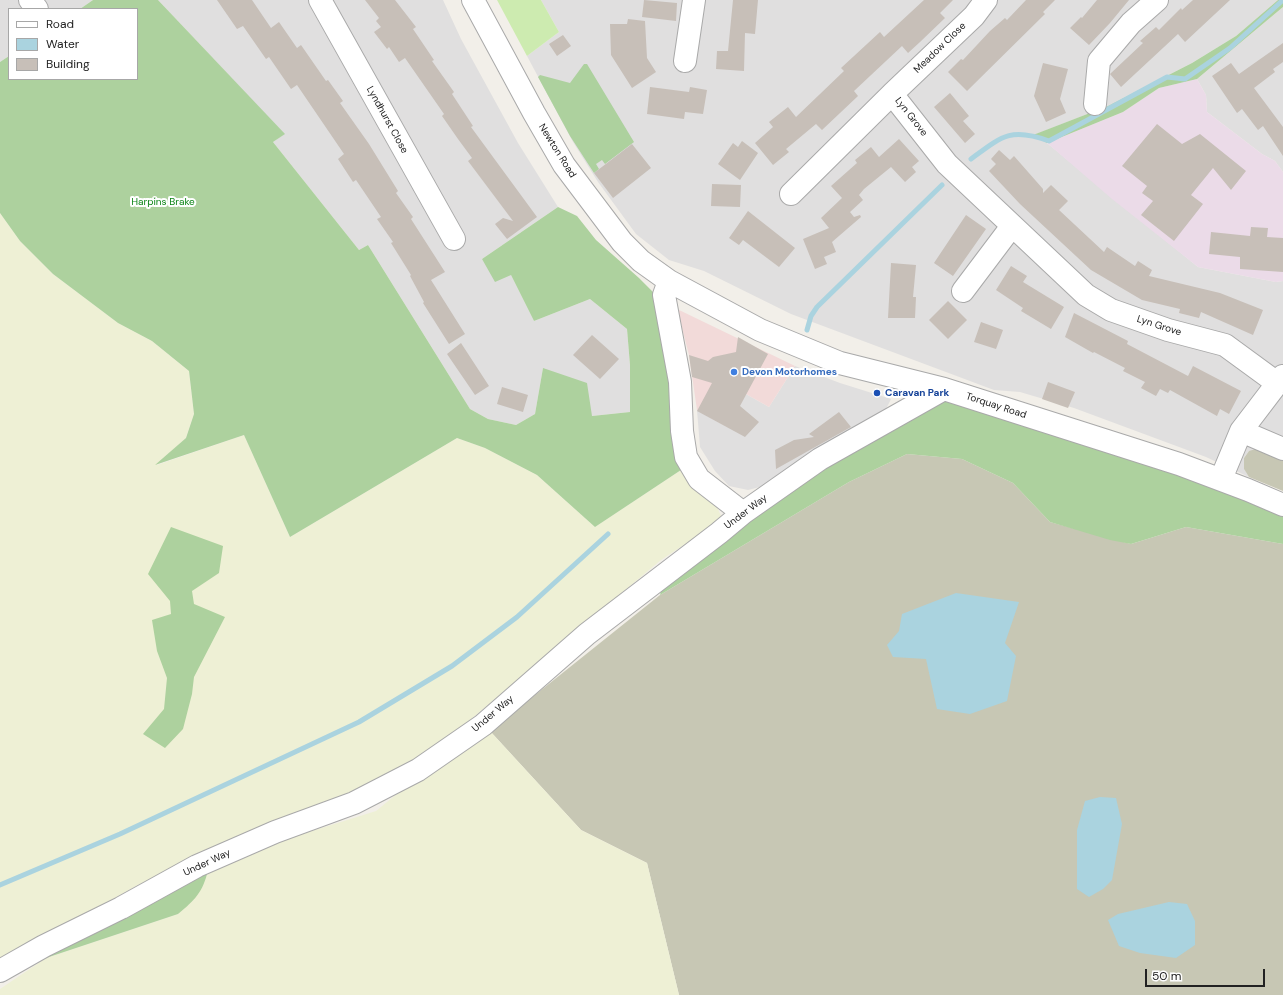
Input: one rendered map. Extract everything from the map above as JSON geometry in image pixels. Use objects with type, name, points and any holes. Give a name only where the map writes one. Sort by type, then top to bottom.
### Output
[{"type":"street","points":[[30,0],[36,8]]},
{"type":"street","name":"Lyndhurst Close","points":[[320,0],[454,239]]},
{"type":"street","name":"Newton Road","points":[[473,0],[564,165],[622,242],[640,261],[669,281]]},
{"type":"street","points":[[685,61],[694,0]]},
{"type":"street","name":"Meadow Close","points":[[892,94],[974,16],[986,0]]},
{"type":"street","points":[[1095,104],[1099,61],[1132,23],[1157,0]]},
{"type":"street","name":"Lyn Grove","points":[[791,194],[892,94],[947,164],[1086,295],[1111,310],[1168,330],[1225,345],[1280,380]]},
{"type":"street","points":[[963,291],[1012,226]]},
{"type":"street","points":[[669,281],[664,295],[680,382],[682,431],[686,457],[699,479],[743,513]]},
{"type":"street","name":"Torquay Road","points":[[669,281],[760,330],[840,363],[944,389],[1221,479],[1283,505]]},
{"type":"street","points":[[1221,479],[1241,431],[1280,380]]},
{"type":"street","name":"Under Way","points":[[0,971],[44,946],[121,908],[197,866],[275,832],[354,803],[418,770],[483,725],[587,634],[743,513],[820,459],[944,389]]},
{"type":"street","points":[[1241,431],[1283,449]]},
{"type":"shaded area","points":[[0,0],[93,0],[81,8],[8,8],[8,57],[0,62]]},
{"type":"shaded area","points":[[158,0],[443,0],[461,39],[518,143],[558,207],[482,259],[511,275],[534,321],[590,299],[627,329],[630,365],[630,412],[592,416],[543,368],[535,414],[516,425],[488,419],[470,409],[368,245],[359,250],[273,142],[284,134]]},
{"type":"shaded area","points":[[541,0],[1278,0],[1236,36],[1192,63],[1108,106],[1034,135],[1047,143],[1198,267],[1276,282],[1283,281],[1283,453],[1249,451],[1244,458],[1244,469],[1249,477],[1206,457],[1074,408],[1020,392],[994,390],[791,314],[704,271],[669,260],[636,234],[598,182],[573,142],[527,56],[559,32]]},
{"type":"shaded area","points":[[1283,7],[1283,172],[1275,161],[1262,154],[1207,112],[1206,95],[1197,79]]},
{"type":"shaded area","points":[[1197,79],[1206,95],[1207,112],[1262,154],[1275,161],[1283,172],[1283,281],[1276,282],[1198,267],[1112,199],[1047,143],[1123,112],[1159,88]]},
{"type":"shaded area","points":[[0,213],[20,241],[53,274],[118,323],[152,341],[189,371],[194,414],[186,438],[157,465],[244,435],[290,537],[457,438],[485,448],[537,475],[595,527],[681,470],[717,507],[721,516],[714,525],[661,560],[470,720],[425,754],[385,778],[250,833],[136,886],[0,963]]},
{"type":"shaded area","points":[[677,309],[795,366],[769,407],[746,394],[727,427],[697,410],[689,355]]},
{"type":"shaded area","points":[[795,366],[840,383],[891,399],[885,411],[771,484],[748,490],[729,486],[715,471],[700,447],[697,410],[727,427],[746,394],[769,407]]},
{"type":"shaded area","points":[[1259,448],[1283,453],[1283,491],[1249,477],[1244,469],[1244,458],[1249,451]]},
{"type":"shaded area","points":[[907,454],[962,459],[1013,483],[1050,522],[1131,544],[1186,527],[1283,544],[1283,995],[679,995],[647,863],[581,830],[490,731],[660,595],[849,482]]},
{"type":"shaded area","points":[[490,731],[581,830],[647,863],[679,995],[0,995],[0,989],[46,958],[178,914],[208,870],[270,844],[376,811],[409,784]]},
{"type":"green space","name":"Harpins Brake","points":[[93,0],[158,0],[285,134],[273,142],[359,250],[368,245],[470,409],[488,419],[516,425],[535,414],[543,368],[587,383],[592,416],[630,412],[630,365],[627,329],[590,299],[534,321],[511,275],[495,282],[482,259],[558,207],[577,216],[596,240],[654,293],[662,312],[674,382],[681,470],[595,527],[537,475],[485,448],[457,438],[290,537],[244,435],[155,465],[186,438],[194,414],[189,371],[152,341],[118,323],[53,274],[20,241],[0,213],[0,62],[8,57],[8,80],[138,80],[138,8],[81,8]]},
{"type":"green space","points":[[497,0],[541,0],[559,32],[527,56]]},
{"type":"green space","points":[[1278,0],[1283,0],[1283,7],[1197,79],[1159,88],[1123,112],[1047,143],[1033,135],[1108,106],[1192,63],[1236,36]]},
{"type":"green space","points":[[584,64],[587,64],[634,142],[605,164],[602,160],[596,164],[599,169],[594,173],[570,136],[538,77],[540,75],[570,83]]},
{"type":"green space","points":[[944,389],[1283,508],[1283,544],[1186,527],[1131,544],[1110,540],[1050,522],[1013,483],[962,459],[907,454],[849,482],[660,595],[665,574]]},
{"type":"green space","points":[[171,527],[223,546],[219,573],[192,591],[194,604],[225,617],[194,677],[192,694],[183,729],[165,748],[143,734],[164,709],[167,678],[157,651],[152,620],[171,614],[170,601],[148,574]]},
{"type":"green space","points":[[208,870],[204,884],[198,895],[178,914],[46,958],[167,890]]},
{"type":"water","points":[[956,593],[1019,602],[1005,643],[1016,656],[1007,701],[970,714],[937,709],[926,659],[893,657],[887,645],[899,631],[902,614]]},
{"type":"water","points":[[1100,797],[1116,798],[1122,824],[1112,880],[1103,889],[1089,897],[1077,889],[1077,830],[1085,801]]},
{"type":"water","points":[[1169,902],[1187,904],[1195,921],[1195,945],[1176,958],[1140,953],[1119,946],[1108,920],[1118,914]]},
{"type":"building","points":[[217,0],[252,0],[271,28],[279,22],[297,48],[301,45],[326,81],[328,80],[343,101],[340,103],[369,144],[398,191],[396,193],[413,217],[411,219],[445,272],[431,280],[465,334],[449,344],[423,303],[424,302],[410,276],[411,275],[391,243],[393,242],[377,219],[381,217],[356,180],[353,182],[338,159],[344,154],[297,85],[291,89],[269,57],[266,59],[243,26],[237,29]]},
{"type":"building","points":[[365,0],[395,0],[416,27],[413,29],[434,60],[432,61],[454,92],[452,94],[473,126],[471,127],[537,217],[507,239],[495,224],[503,218],[513,221],[468,161],[472,158],[442,116],[444,114],[405,58],[399,62],[389,47],[387,49],[374,32],[381,27],[376,21],[379,18]]},
{"type":"building","points":[[644,0],[677,3],[676,21],[642,17]]},
{"type":"building","points":[[733,0],[758,0],[755,34],[745,33],[744,71],[716,69],[717,51],[728,51]]},
{"type":"building","points":[[924,0],[953,0],[940,13],[945,18],[908,53],[902,46],[854,91],[858,96],[822,130],[816,124],[786,149],[789,152],[773,165],[755,143],[773,127],[769,122],[788,107],[796,117],[844,71],[841,68],[880,32],[884,37]]},
{"type":"building","points":[[1026,0],[1055,0],[1043,12],[1045,14],[967,91],[948,72],[961,59],[963,60],[990,31],[1005,18],[1007,20]]},
{"type":"building","points":[[1097,0],[1129,0],[1089,45],[1070,28],[1081,17],[1082,18]]},
{"type":"building","points":[[1193,0],[1230,0],[1185,42],[1178,34],[1121,87],[1110,74],[1143,43],[1140,41],[1156,27],[1159,30],[1181,8],[1182,10]]},
{"type":"building","points":[[628,19],[645,21],[647,58],[656,72],[632,88],[611,55],[610,24],[627,24]]},
{"type":"building","points":[[563,35],[571,46],[557,56],[549,44]]},
{"type":"building","points":[[1283,43],[1283,62],[1273,69],[1275,72],[1254,88],[1283,127],[1283,156],[1263,126],[1258,130],[1242,109],[1237,113],[1212,76],[1231,63],[1239,74]]},
{"type":"building","points":[[1043,63],[1068,69],[1060,99],[1066,113],[1046,122],[1034,96]]},
{"type":"building","points":[[650,87],[689,92],[690,87],[707,90],[703,114],[685,112],[684,119],[647,114]]},
{"type":"building","points":[[950,93],[969,116],[963,121],[975,134],[965,143],[934,107]]},
{"type":"building","points":[[1157,124],[1182,144],[1200,134],[1246,171],[1231,190],[1213,168],[1191,195],[1203,204],[1174,241],[1141,215],[1153,201],[1142,193],[1147,186],[1122,166]]},
{"type":"building","points":[[899,139],[919,161],[912,167],[916,172],[905,182],[891,167],[864,189],[859,195],[863,200],[850,212],[854,217],[860,215],[861,217],[832,242],[836,252],[824,257],[827,264],[815,269],[803,239],[829,228],[821,218],[842,198],[831,186],[857,163],[855,160],[871,147],[879,157]]},
{"type":"building","points":[[742,141],[758,153],[740,180],[718,164],[733,143],[738,147]]},
{"type":"building","points":[[632,144],[651,168],[613,198],[594,173]]},
{"type":"building","points":[[999,150],[1010,160],[1014,156],[1043,189],[1043,193],[1051,185],[1068,201],[1059,210],[1104,252],[1107,247],[1135,266],[1138,261],[1152,270],[1149,276],[1220,293],[1263,310],[1253,335],[1201,312],[1199,318],[1179,313],[1180,309],[1142,300],[1091,270],[1020,204],[989,171],[996,164],[991,159]]},
{"type":"building","points":[[712,184],[741,185],[740,207],[711,206]]},
{"type":"building","points":[[748,211],[795,248],[779,267],[743,240],[739,245],[729,238]]},
{"type":"building","points":[[966,215],[986,229],[953,276],[934,263]]},
{"type":"building","points":[[1251,227],[1268,228],[1267,237],[1283,238],[1283,272],[1240,269],[1240,257],[1209,254],[1211,232],[1250,236]]},
{"type":"building","points":[[891,263],[916,265],[913,297],[916,297],[915,318],[888,318]]},
{"type":"building","points":[[1011,266],[1027,276],[1023,282],[1064,307],[1051,329],[1021,311],[1023,308],[996,290]]},
{"type":"building","points":[[948,301],[967,320],[948,339],[929,320]]},
{"type":"building","points":[[1074,313],[1128,341],[1127,344],[1188,376],[1193,366],[1241,391],[1229,414],[1220,409],[1217,416],[1170,390],[1168,393],[1160,389],[1156,396],[1141,388],[1145,382],[1123,371],[1125,368],[1094,352],[1093,353],[1065,337]]},
{"type":"building","points":[[981,322],[1003,330],[996,349],[974,342]]},
{"type":"building","points":[[592,335],[619,359],[600,379],[573,355]]},
{"type":"building","points":[[738,337],[768,354],[740,406],[759,422],[745,437],[697,411],[712,383],[692,377],[689,355],[708,361],[713,357],[736,352]]},
{"type":"building","points":[[461,343],[489,386],[475,395],[447,354]]},
{"type":"building","points":[[1048,382],[1075,392],[1068,408],[1042,399]]},
{"type":"building","points":[[502,387],[528,395],[523,412],[497,404]]},
{"type":"building","points":[[839,412],[851,427],[776,469],[775,450],[794,440],[814,437],[809,434]]},
{"type":"waterway","points":[[971,159],[1007,136],[1016,134],[1025,135],[1049,141],[1167,77],[1185,79],[1230,48],[1283,0]]},
{"type":"waterway","points":[[807,330],[811,316],[817,307],[942,185]]},
{"type":"waterway","points":[[0,885],[120,834],[359,722],[452,666],[517,617],[608,534]]},
{"type":"place","name":"Devon Motorhomes","points":[[734,372]]},
{"type":"place","name":"Caravan Park","points":[[877,393]]}]
